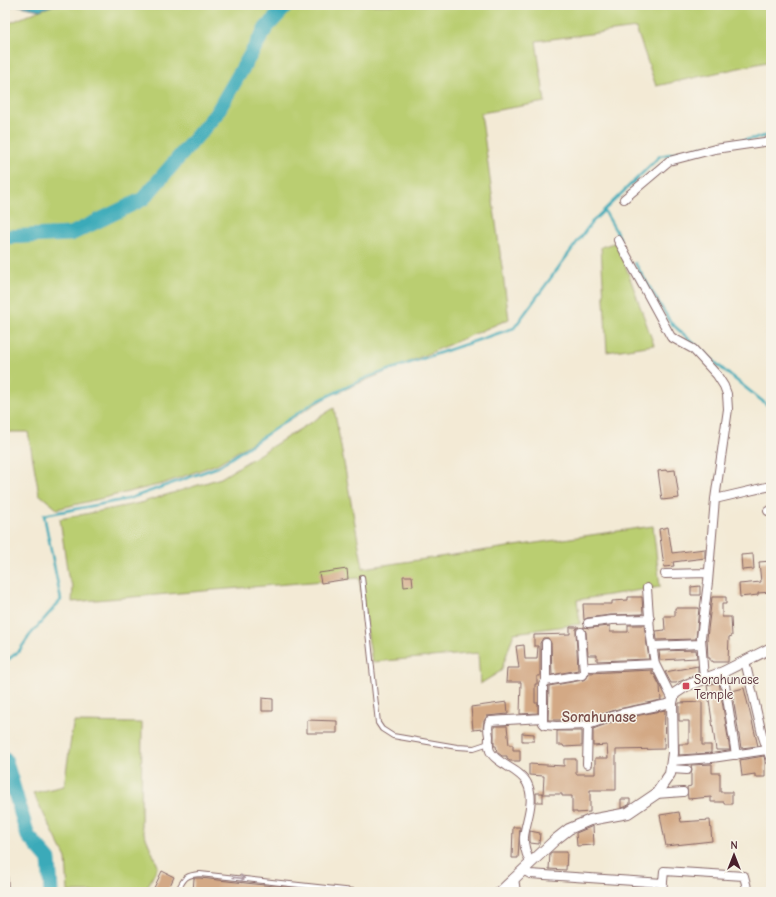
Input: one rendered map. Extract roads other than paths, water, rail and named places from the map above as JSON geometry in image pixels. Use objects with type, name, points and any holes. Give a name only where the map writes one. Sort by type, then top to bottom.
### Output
[{"type":"street","points":[[624,199],[669,161],[715,149],[771,141]]},
{"type":"street","points":[[618,240],[671,337],[694,349],[717,375],[724,386],[728,398],[728,410],[715,499],[701,644],[704,679]]},
{"type":"street","points":[[715,499],[771,486]]},
{"type":"street","points":[[665,574],[708,573]]},
{"type":"street","points":[[647,588],[655,664],[672,700]]},
{"type":"street","points":[[588,623],[612,620],[650,619]]},
{"type":"street","points":[[546,681],[584,674],[582,632]]},
{"type":"street","points":[[546,643],[546,681],[543,685],[543,723],[548,726],[588,725],[618,714],[672,700]]},
{"type":"street","points":[[653,646],[701,644]]},
{"type":"street","points":[[500,892],[555,840],[573,826],[590,820],[628,813],[656,794],[670,774],[673,753],[672,700],[674,694],[686,686],[723,672],[771,648]]},
{"type":"street","points":[[745,661],[752,693],[771,761]]},
{"type":"street","points":[[590,667],[655,664]]},
{"type":"street","points":[[723,672],[736,755]]},
{"type":"street","points":[[543,718],[490,721],[488,728],[489,749],[492,754],[517,772],[526,781],[530,789],[530,810],[524,837],[526,867],[530,874],[663,883]]},
{"type":"street","points":[[587,764],[588,725]]},
{"type":"street","points":[[671,765],[767,750]]},
{"type":"street","points":[[671,765],[687,770]]},
{"type":"street","points":[[656,794],[683,792]]},
{"type":"street","points":[[662,892],[664,872],[744,876],[748,892]]},
{"type":"street","points":[[514,878],[516,892]]},
{"type":"lane","points":[[362,577],[378,723],[393,736],[457,747],[474,748],[489,743]]},
{"type":"lane","points":[[5,872],[6,892]]},
{"type":"lane","points":[[177,892],[184,878],[191,875],[200,874],[363,892]]},
{"type":"water","points":[[5,5],[16,5],[5,8]]},
{"type":"water","points":[[16,5],[54,5],[40,10]]},
{"type":"waterway","points":[[5,237],[71,234],[143,199],[216,114],[266,28],[287,5]]},
{"type":"waterway","points":[[724,144],[771,135]]},
{"type":"waterway","points":[[5,662],[19,651],[30,635],[61,600],[44,515],[128,499],[218,467],[313,403],[368,377],[514,328],[592,222],[660,156],[706,147]]},
{"type":"waterway","points":[[604,210],[620,238]]},
{"type":"waterway","points":[[635,263],[671,323],[726,372],[771,408]]},
{"type":"waterway","points":[[5,759],[28,836],[49,860],[51,892]]},
{"type":"place","name":"Sorahunase Temple","points":[[686,686]]},
{"type":"district","name":"Sorahunase","points":[[599,717]]}]
